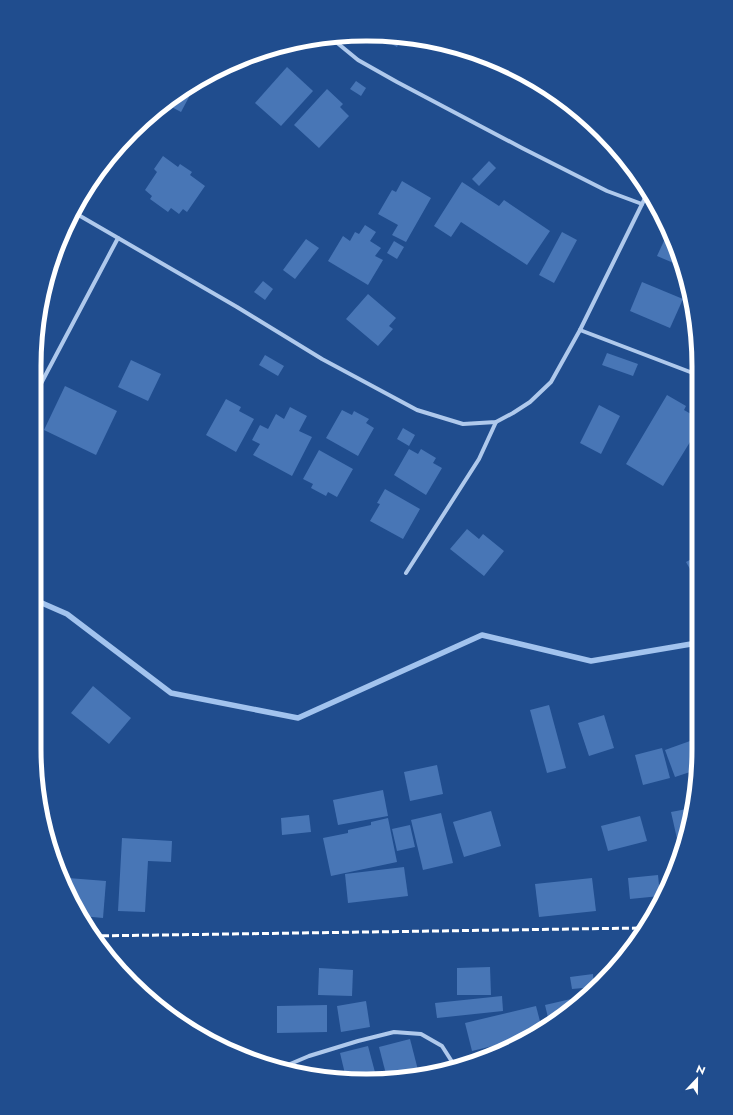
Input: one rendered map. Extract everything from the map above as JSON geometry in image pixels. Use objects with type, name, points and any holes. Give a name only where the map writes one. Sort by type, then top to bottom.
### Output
[{"type":"street","points":[[337,43],[358,60],[397,82],[607,191],[642,204]]},
{"type":"street","points":[[79,216],[238,307],[322,358],[417,410],[463,424],[496,422],[530,402],[551,382],[580,330],[645,199]]},
{"type":"street","points":[[41,384],[118,238]]},
{"type":"street","points":[[580,330],[692,374]]},
{"type":"street","points":[[406,573],[479,459],[496,422]]},
{"type":"street","points":[[289,1065],[309,1056],[358,1040],[394,1032],[421,1034],[442,1046],[453,1063]]},
{"type":"building","points":[[388,42],[399,43],[397,47]]},
{"type":"building","points":[[287,67],[313,91],[281,126],[255,103]]},
{"type":"building","points":[[356,81],[366,88],[361,96],[350,89]]},
{"type":"building","points":[[327,89],[343,104],[340,107],[349,116],[319,148],[294,125]]},
{"type":"building","points":[[191,93],[181,112],[170,106]]},
{"type":"building","points":[[163,156],[178,167],[180,164],[192,172],[190,175],[205,186],[187,212],[183,209],[179,214],[171,208],[168,212],[150,199],[152,196],[145,190],[157,172],[154,169]]},
{"type":"building","points":[[489,161],[496,168],[479,186],[472,179]]},
{"type":"building","points":[[402,181],[431,198],[406,242],[392,235],[398,225],[378,214],[392,190],[396,192]]},
{"type":"building","points":[[462,182],[499,206],[504,200],[550,231],[527,265],[461,222],[451,237],[434,226]]},
{"type":"building","points":[[365,225],[376,232],[370,241],[381,248],[375,256],[383,260],[368,285],[328,261],[343,236],[350,241],[355,232],[359,234]]},
{"type":"building","points":[[562,232],[577,240],[554,283],[539,275]]},
{"type":"building","points":[[665,238],[676,264],[657,256]]},
{"type":"building","points":[[306,239],[319,248],[295,279],[283,270]]},
{"type":"building","points":[[394,241],[404,247],[397,259],[387,253]]},
{"type":"building","points":[[263,281],[273,289],[265,300],[254,292]]},
{"type":"building","points":[[642,282],[683,299],[670,328],[630,311]]},
{"type":"building","points":[[368,294],[396,318],[389,326],[393,329],[378,346],[346,319]]},
{"type":"building","points":[[607,353],[638,364],[633,376],[602,365]]},
{"type":"building","points":[[265,355],[284,366],[278,376],[259,365]]},
{"type":"building","points":[[131,360],[161,374],[148,401],[118,387]]},
{"type":"building","points":[[65,386],[117,411],[96,455],[44,430]]},
{"type":"building","points":[[667,395],[686,406],[684,410],[692,415],[692,439],[663,486],[626,464]]},
{"type":"building","points":[[226,399],[241,407],[239,411],[254,419],[236,452],[206,435]]},
{"type":"building","points":[[599,405],[620,416],[601,454],[580,443]]},
{"type":"building","points":[[290,407],[307,416],[299,431],[312,437],[292,476],[253,455],[260,444],[252,440],[260,425],[268,429],[276,414],[284,419]]},
{"type":"building","points":[[342,410],[352,415],[354,411],[369,419],[366,423],[374,428],[358,456],[326,438]]},
{"type":"building","points":[[403,428],[415,435],[409,446],[397,439]]},
{"type":"building","points":[[409,449],[418,454],[421,449],[436,458],[433,463],[442,468],[426,495],[394,475]]},
{"type":"building","points":[[319,450],[353,469],[337,497],[328,492],[326,496],[311,488],[313,484],[303,479]]},
{"type":"building","points":[[385,489],[420,509],[403,539],[370,521],[380,504],[377,503]]},
{"type":"building","points":[[467,529],[479,539],[483,534],[504,551],[484,576],[450,549]]},
{"type":"building","points":[[692,559],[692,572],[686,562]]},
{"type":"building","points":[[93,686],[131,718],[109,744],[71,713]]},
{"type":"building","points":[[549,705],[566,768],[547,773],[530,710]]},
{"type":"building","points":[[604,715],[614,748],[589,756],[578,723]]},
{"type":"building","points":[[690,741],[692,747],[691,772],[675,777],[665,750]]},
{"type":"building","points":[[662,748],[670,778],[643,785],[635,755]]},
{"type":"building","points":[[437,765],[443,794],[410,801],[404,772]]},
{"type":"building","points":[[383,790],[388,816],[338,825],[333,800]]},
{"type":"building","points":[[686,809],[678,843],[671,812]]},
{"type":"building","points":[[491,811],[501,846],[464,857],[453,822]]},
{"type":"building","points":[[441,813],[453,863],[423,870],[411,820]]},
{"type":"building","points":[[309,815],[311,832],[282,835],[281,818]]},
{"type":"building","points":[[640,816],[647,841],[608,851],[601,826]]},
{"type":"building","points":[[388,818],[397,862],[331,876],[323,838],[348,833],[348,830],[371,825],[371,822]]},
{"type":"building","points":[[410,825],[415,847],[397,851],[392,829]]},
{"type":"building","points":[[122,838],[172,841],[171,862],[148,861],[145,912],[118,911]]},
{"type":"building","points":[[404,867],[408,896],[348,903],[345,874]]},
{"type":"building","points":[[658,875],[659,889],[656,896],[630,899],[628,878]]},
{"type":"building","points":[[68,878],[106,881],[103,918],[88,917]]},
{"type":"building","points":[[592,878],[596,911],[539,917],[535,884]]},
{"type":"building","points":[[490,967],[491,995],[457,995],[457,968]]},
{"type":"building","points":[[319,968],[353,970],[352,996],[318,995]]},
{"type":"building","points":[[593,974],[594,982],[587,988],[572,989],[570,977]]},
{"type":"building","points":[[502,996],[503,1011],[437,1018],[435,1003]]},
{"type":"building","points":[[575,998],[548,1018],[545,1005]]},
{"type":"building","points":[[366,1001],[370,1027],[341,1032],[337,1006]]},
{"type":"building","points":[[327,1005],[327,1032],[277,1033],[277,1006]]},
{"type":"building","points":[[536,1006],[540,1023],[503,1044],[472,1051],[465,1023]]},
{"type":"building","points":[[410,1039],[418,1070],[386,1073],[379,1047]]},
{"type":"building","points":[[368,1046],[375,1074],[345,1073],[340,1053]]},
{"type":"waterway","points":[[41,603],[67,614],[171,693],[298,718],[482,635],[591,661],[692,644]]},
{"type":"railway","points":[[101,936],[638,928]]}]
